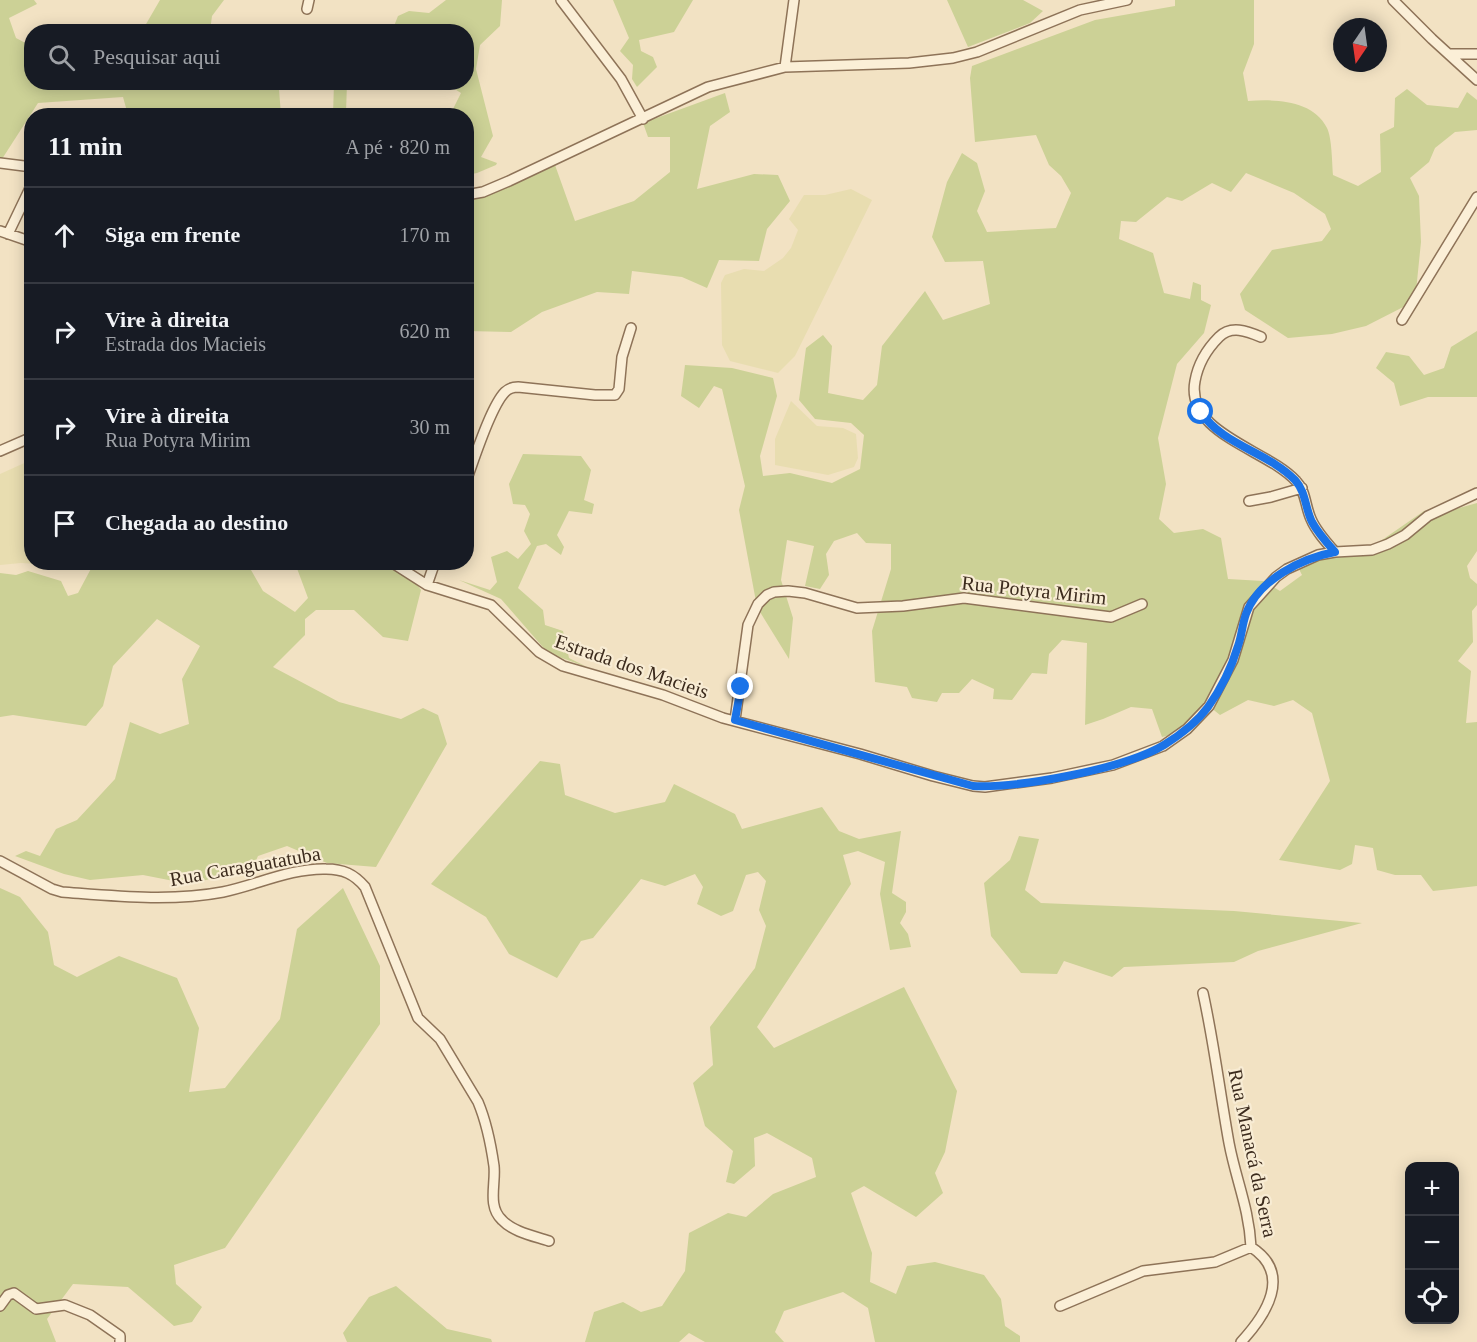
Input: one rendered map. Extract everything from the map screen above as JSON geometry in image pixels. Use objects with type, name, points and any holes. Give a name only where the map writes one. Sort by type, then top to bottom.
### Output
[{"type":"street","points":[[561,0],[621,80],[643,119]]},
{"type":"street","points":[[785,67],[794,0]]},
{"type":"street","points":[[474,194],[509,182],[708,87],[785,67],[909,63],[953,58],[977,52],[1080,10],[1126,0]]},
{"type":"street","points":[[1393,0],[1477,80]]},
{"type":"street","points":[[1449,54],[1477,54]]},
{"type":"street","points":[[0,163],[24,166]]},
{"type":"street","points":[[1402,320],[1477,197]]},
{"type":"street","points":[[24,198],[4,232],[24,239]]},
{"type":"street","points":[[474,461],[495,408],[503,393],[508,389],[518,387],[615,395],[619,389],[622,357],[631,328]]},
{"type":"street","points":[[1261,337],[1244,330],[1237,330],[1222,334],[1215,341],[1198,369],[1194,387],[1197,404],[1207,421],[1217,430],[1284,471],[1302,488],[1312,522],[1335,552]]},
{"type":"street","points":[[0,451],[24,440]]},
{"type":"street","points":[[1249,501],[1302,488]]},
{"type":"street","name":"Estrada dos Macieis","points":[[404,570],[427,585],[491,605],[539,652],[563,666],[663,695],[735,720],[973,786],[998,786],[1052,778],[1113,765],[1163,746],[1187,729],[1209,706],[1226,675],[1238,646],[1246,614],[1259,594],[1287,569],[1318,555],[1372,550],[1405,534],[1428,516],[1477,493]]},
{"type":"street","points":[[427,585],[432,570]]},
{"type":"street","name":"Rua Potyra Mirim","points":[[735,720],[747,626],[758,604],[774,592],[805,593],[857,608],[903,606],[964,598],[1111,617],[1142,604]]},
{"type":"street","name":"Rua Caraguatatuba","points":[[0,861],[62,892],[160,898],[184,898],[223,892],[303,871],[330,869],[351,873],[365,887],[418,1018],[440,1039],[478,1101],[494,1167],[494,1203],[497,1214],[508,1225],[549,1241]]},
{"type":"street","name":"Rua Manacá da Serra","points":[[1203,993],[1215,1048],[1230,1146],[1247,1207],[1251,1247],[1260,1254],[1273,1278],[1270,1302],[1241,1342]]},
{"type":"street","points":[[1060,1306],[1143,1270],[1215,1262],[1251,1247]]},
{"type":"street","points":[[0,1306],[8,1295],[14,1293],[36,1309],[65,1305],[90,1315],[120,1336],[120,1342]]},
{"type":"shaded area","points":[[851,189],[872,200],[795,356],[778,373],[730,361],[722,345],[721,283],[725,275],[744,269],[764,271],[783,258],[791,248],[798,230],[789,219],[804,195],[825,195]]},
{"type":"shaded area","points":[[791,401],[817,426],[843,428],[856,434],[858,458],[854,467],[828,475],[775,465],[775,439]]},
{"type":"shaded area","points":[[24,463],[24,563],[0,565],[0,474]]},
{"type":"green space","points":[[0,0],[34,0],[37,4],[9,18],[16,38],[24,42],[24,90],[279,90],[280,108],[126,108],[123,97],[38,103],[35,108],[24,108],[24,125],[0,159]]},
{"type":"green space","points":[[160,0],[224,0],[212,16],[211,24],[146,24]]},
{"type":"green space","points":[[446,0],[502,0],[500,26],[480,45],[476,69],[493,136],[481,157],[497,163],[477,173],[474,174],[474,108],[454,108],[461,93],[456,90],[474,90],[474,24],[395,24],[398,16],[409,11],[429,13]]},
{"type":"green space","points":[[613,0],[693,0],[674,32],[639,40],[641,51],[653,57],[657,67],[637,87],[632,79],[633,65],[620,51],[629,38]]},
{"type":"green space","points":[[947,0],[1023,0],[1043,11],[1030,23],[968,47]]},
{"type":"green space","points":[[1175,0],[1254,0],[1254,44],[1243,73],[1248,101],[1282,101],[1313,112],[1321,119],[1329,132],[1333,175],[1358,186],[1381,172],[1380,134],[1394,127],[1395,98],[1407,89],[1427,105],[1458,108],[1467,92],[1477,100],[1477,130],[1455,132],[1435,148],[1429,162],[1410,178],[1419,196],[1421,242],[1415,301],[1366,326],[1332,334],[1288,338],[1245,310],[1240,294],[1272,250],[1322,241],[1331,229],[1325,214],[1294,193],[1246,173],[1231,192],[1212,183],[1182,201],[1167,197],[1136,222],[1121,221],[1119,239],[1153,253],[1164,293],[1190,299],[1193,282],[1201,285],[1201,300],[1211,305],[1204,333],[1177,364],[1158,438],[1166,484],[1159,519],[1174,533],[1203,529],[1221,538],[1228,579],[1263,581],[1280,591],[1302,575],[1295,561],[1331,546],[1369,549],[1424,511],[1452,510],[1477,503],[1477,551],[1467,566],[1470,578],[1477,584],[1477,605],[1472,611],[1473,642],[1458,661],[1471,671],[1466,723],[1477,722],[1477,886],[1433,891],[1421,875],[1395,875],[1377,870],[1373,848],[1355,845],[1352,864],[1340,870],[1279,860],[1330,781],[1312,713],[1293,700],[1274,706],[1248,700],[1220,715],[1210,707],[1182,732],[1162,737],[1152,709],[1131,707],[1085,725],[1087,643],[1062,640],[1049,654],[1047,674],[1032,673],[1012,700],[993,699],[994,689],[972,679],[959,693],[942,693],[937,702],[912,698],[907,687],[875,682],[872,631],[891,569],[891,544],[866,543],[857,533],[834,541],[826,554],[829,575],[820,589],[805,586],[814,546],[787,540],[781,580],[793,618],[789,659],[757,607],[739,510],[745,486],[722,389],[714,386],[699,408],[681,396],[685,365],[732,368],[773,378],[777,396],[760,456],[763,476],[790,473],[832,483],[860,469],[864,435],[851,423],[815,419],[799,400],[806,348],[823,335],[832,346],[828,393],[863,400],[877,385],[882,346],[925,291],[943,320],[990,304],[983,261],[945,262],[932,237],[947,182],[962,153],[977,163],[985,191],[977,211],[987,232],[1056,228],[1071,193],[1061,176],[1049,165],[1036,135],[975,142],[970,78],[972,66],[1095,20],[1175,6]]},
{"type":"green space","points":[[334,90],[347,90],[346,108],[333,108]]},
{"type":"green space","points":[[725,93],[730,112],[710,126],[697,189],[754,174],[778,175],[790,201],[767,229],[759,261],[719,260],[707,288],[682,277],[632,271],[629,294],[597,292],[542,312],[511,332],[474,331],[474,197],[555,165],[575,221],[634,201],[670,172],[670,137],[648,137],[643,123]]},
{"type":"green space","points":[[1477,331],[1477,397],[1428,397],[1400,406],[1394,383],[1376,368],[1386,352],[1409,356],[1424,375],[1444,368],[1451,347]]},
{"type":"green space","points":[[523,454],[581,456],[591,470],[584,500],[594,504],[592,514],[569,511],[557,535],[564,547],[561,555],[546,544],[537,546],[518,588],[543,610],[545,625],[563,631],[569,658],[587,667],[548,653],[501,599],[459,580],[490,590],[497,582],[491,557],[507,551],[518,559],[531,544],[524,531],[530,514],[525,505],[513,504],[509,484]]},
{"type":"green space","points":[[90,570],[251,570],[263,591],[295,612],[308,598],[298,570],[410,570],[410,575],[421,590],[408,641],[383,637],[354,610],[316,610],[305,619],[305,635],[273,667],[339,702],[401,719],[423,708],[438,715],[447,744],[376,867],[327,863],[287,846],[258,856],[253,867],[189,884],[143,875],[90,880],[64,874],[15,856],[26,851],[40,856],[56,829],[77,820],[115,779],[130,722],[160,734],[189,724],[182,679],[200,646],[157,619],[113,666],[103,706],[86,726],[13,715],[0,717],[0,573],[16,575],[28,571],[61,581],[68,596],[78,593]]},
{"type":"green space","points":[[540,761],[560,764],[565,795],[615,813],[665,802],[674,784],[735,814],[742,829],[822,807],[839,831],[859,839],[901,831],[892,893],[906,902],[906,912],[900,923],[908,934],[911,947],[890,950],[880,894],[885,862],[858,851],[843,855],[851,884],[757,1027],[774,1048],[904,987],[957,1091],[945,1152],[935,1173],[943,1193],[916,1217],[864,1186],[851,1193],[872,1253],[870,1282],[896,1294],[907,1266],[935,1262],[984,1275],[1001,1299],[1005,1326],[1020,1336],[1020,1342],[875,1342],[868,1308],[843,1292],[784,1311],[775,1332],[784,1342],[705,1342],[689,1333],[679,1342],[585,1342],[594,1312],[623,1302],[641,1312],[662,1306],[685,1271],[689,1233],[728,1213],[746,1217],[773,1194],[816,1177],[812,1158],[767,1133],[754,1138],[755,1166],[734,1184],[726,1182],[733,1151],[705,1126],[693,1083],[713,1065],[710,1027],[755,968],[766,926],[759,910],[766,881],[758,872],[746,875],[733,911],[721,916],[697,904],[703,887],[695,874],[665,886],[641,879],[593,938],[581,941],[557,978],[509,954],[486,917],[431,884]]},
{"type":"green space","points":[[1019,836],[1039,839],[1025,890],[1041,903],[1234,911],[1362,923],[1258,951],[1234,962],[1124,967],[1112,977],[1064,961],[1057,974],[1021,973],[991,936],[984,883],[1010,860]]},
{"type":"green space","points":[[0,888],[20,897],[48,932],[54,965],[77,977],[119,956],[177,978],[199,1028],[189,1092],[225,1088],[280,1019],[297,929],[343,888],[380,966],[380,1024],[225,1248],[174,1265],[176,1284],[202,1307],[192,1322],[174,1326],[128,1287],[73,1284],[47,1319],[56,1342],[0,1342]]},
{"type":"green space","points":[[396,1286],[447,1329],[491,1339],[492,1342],[347,1342],[343,1333],[369,1297]]},
{"type":"route","points":[[741,687],[735,720],[973,786],[998,786],[1052,778],[1113,765],[1163,746],[1187,729],[1209,706],[1233,660],[1249,607],[1259,594],[1287,569],[1303,560],[1335,552],[1312,522],[1302,488],[1295,480],[1261,455],[1217,430],[1201,412]]}]
